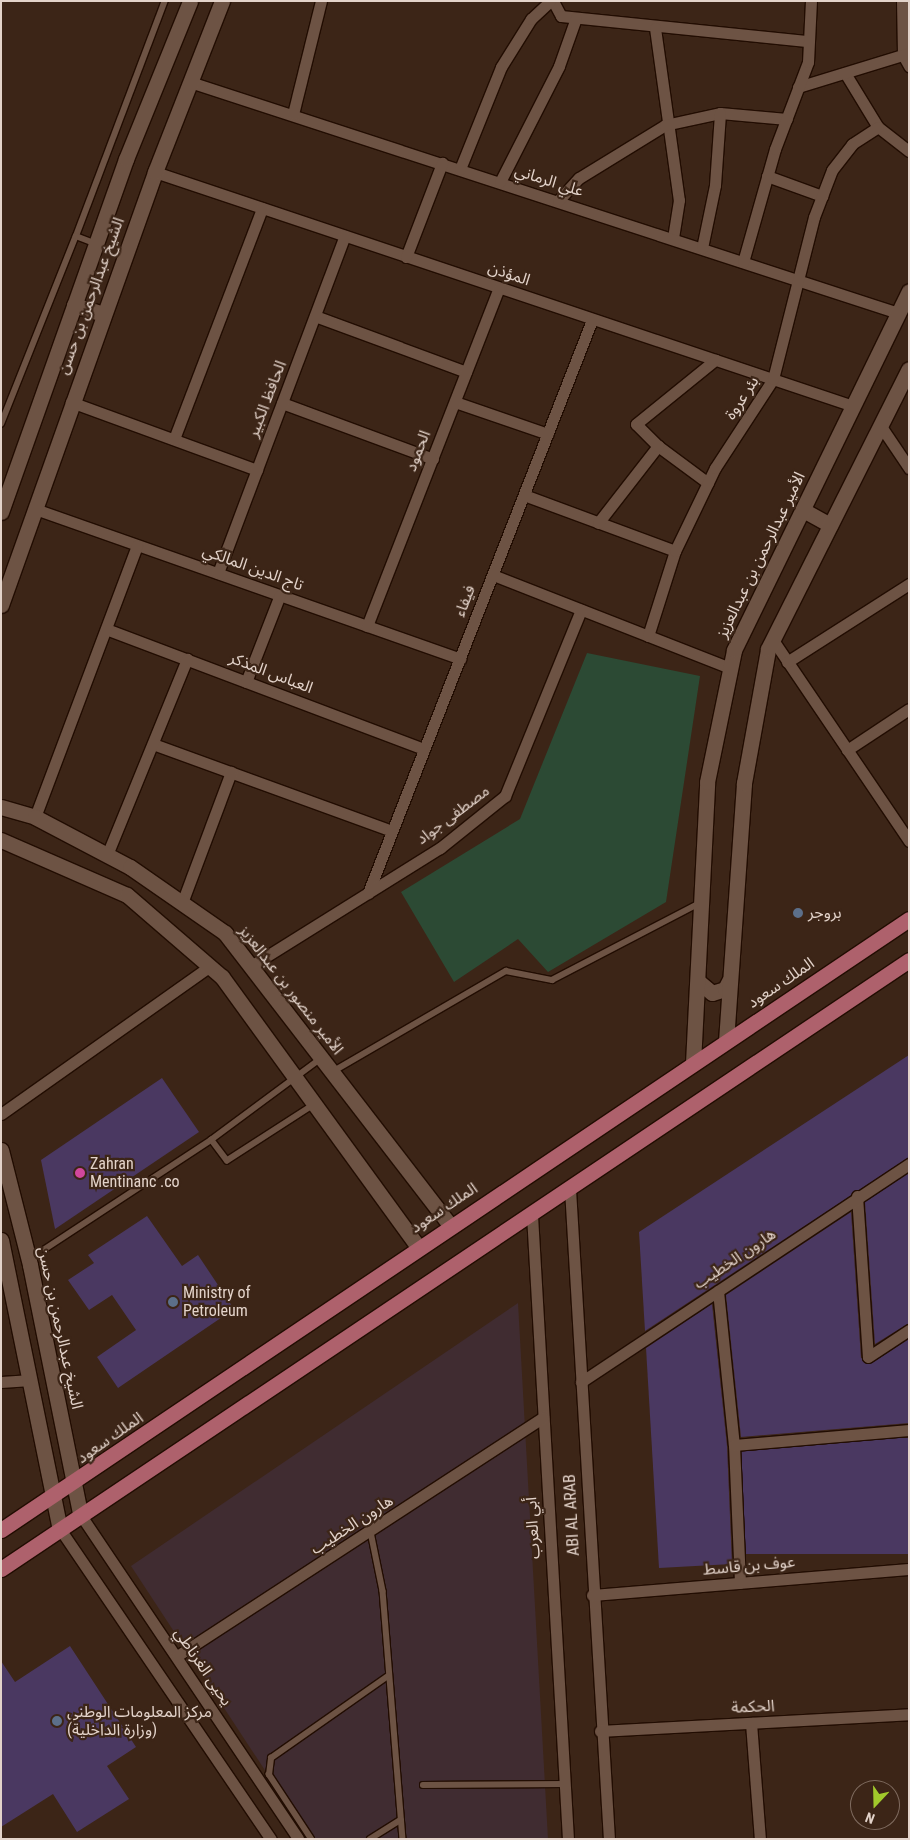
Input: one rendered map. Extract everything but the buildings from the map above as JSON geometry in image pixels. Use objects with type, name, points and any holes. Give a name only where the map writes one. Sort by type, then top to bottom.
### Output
[{"type":"main road","name":"الملك سعود","points":[[1,1530],[74,1484],[450,1225],[909,919]]},
{"type":"main road","points":[[1,1568],[532,1215],[909,960]]},
{"type":"street","name":"الشيخ عبدالرحمن بن حسن","points":[[1,512],[96,243],[190,1]]},
{"type":"street","name":"الشيخ عبدالرحمن بن حسن","points":[[1,605],[103,314],[155,172],[222,1]]},
{"type":"street","points":[[293,114],[321,1]]},
{"type":"street","points":[[460,169],[501,67],[531,19],[551,1],[561,16],[655,28],[809,40]]},
{"type":"street","points":[[744,262],[767,176],[808,62],[811,1]]},
{"type":"street","points":[[902,4],[906,54],[909,66]]},
{"type":"street","points":[[500,182],[559,66],[576,18]]},
{"type":"street","points":[[655,28],[665,126],[679,200],[673,237]]},
{"type":"street","points":[[798,88],[906,54]]},
{"type":"street","points":[[845,73],[878,127],[909,151]]},
{"type":"street","name":"علي الرماني","points":[[190,82],[673,237],[898,314]]},
{"type":"street","points":[[702,248],[715,185],[720,113]]},
{"type":"street","points":[[558,201],[579,178],[665,126],[720,113],[787,118]]},
{"type":"street","name":"بئر عروة","points":[[648,636],[675,552],[708,483],[773,379],[822,196],[832,170],[852,144],[878,127]]},
{"type":"street","points":[[406,257],[442,163]]},
{"type":"street","name":"المؤذن","points":[[155,172],[852,406]]},
{"type":"street","points":[[767,176],[822,196]]},
{"type":"street","points":[[174,440],[262,208]]},
{"type":"street","name":"الحافظ الكبير","points":[[218,573],[345,236]]},
{"type":"street","name":"الحمود","points":[[367,626],[499,288]]},
{"type":"street","name":"الأمير عبدالرحمن بن عبدالعزيز","points":[[693,1063],[699,982],[707,782],[734,650],[909,291]]},
{"type":"street","points":[[74,305],[103,314]]},
{"type":"street","points":[[315,316],[466,372]]},
{"type":"street","name":"فيفاء","points":[[368,893],[592,320]]},
{"type":"street","points":[[708,483],[658,446],[636,424],[715,360]]},
{"type":"street","points":[[726,1041],[744,782],[772,640],[909,369]]},
{"type":"street","points":[[71,402],[257,470]]},
{"type":"street","points":[[455,402],[548,434]]},
{"type":"street","points":[[282,403],[432,459]]},
{"type":"street","points":[[880,425],[909,468]]},
{"type":"street","points":[[598,523],[658,446]]},
{"type":"street","points":[[524,496],[675,552]]},
{"type":"street","name":"تاج الدين المالكي","points":[[34,509],[460,659]]},
{"type":"street","points":[[803,510],[830,525]]},
{"type":"street","points":[[35,817],[137,545]]},
{"type":"street","points":[[493,575],[730,668]]},
{"type":"street","points":[[787,662],[909,584]]},
{"type":"street","points":[[246,682],[280,595]]},
{"type":"street","name":"مصطفى جواد","points":[[251,966],[440,848],[506,796],[581,610]]},
{"type":"street","name":"العباس المذكر","points":[[106,629],[424,749]]},
{"type":"street","points":[[772,640],[909,841]]},
{"type":"street","points":[[107,855],[187,659]]},
{"type":"street","points":[[847,750],[909,709]]},
{"type":"street","points":[[153,744],[392,831]]},
{"type":"street","points":[[182,902],[231,772]]},
{"type":"street","name":"الأمير منصور بن عبدالعزيز","points":[[1,807],[35,817],[107,855],[182,902],[225,933],[450,1225]]},
{"type":"street","points":[[1,840],[127,896],[209,966],[315,1105],[418,1247]]},
{"type":"street","points":[[1,1114],[209,966]]},
{"type":"street","points":[[699,982],[712,993],[722,991],[729,982]]},
{"type":"street","name":"الشيخ عبدالرحمن بن حسن","points":[[1,1150],[80,1514]]},
{"type":"street","name":"هارون الخطيب","points":[[581,1382],[857,1196],[909,1164]]},
{"type":"street","name":"ABI AL ARAB","points":[[570,1189],[600,1731],[609,1839]]},
{"type":"street","points":[[857,1196],[868,1357],[909,1330]]},
{"type":"street","name":"أبي العرب","points":[[532,1215],[568,1839]]},
{"type":"street","points":[[1,1240],[27,1380],[60,1529],[271,1839]]},
{"type":"street","points":[[718,1291],[734,1445],[740,1583]]},
{"type":"street","points":[[1,1382],[27,1380]]},
{"type":"street","name":"هارون الخطيب","points":[[177,1656],[371,1532],[543,1417]]},
{"type":"street","points":[[734,1445],[909,1430]]},
{"type":"street","name":"يحيى الغرناطي","points":[[80,1514],[298,1839]]},
{"type":"street","name":"عوف بن قاسط","points":[[592,1595],[909,1569]]},
{"type":"street","name":"الحكمة","points":[[600,1731],[909,1714]]},
{"type":"street","points":[[751,1723],[760,1839]]},
{"type":"lane","points":[[1,424],[76,236],[165,1]]},
{"type":"lane","points":[[76,236],[96,243]]},
{"type":"lane","points":[[333,1072],[506,971],[552,980],[702,902]]},
{"type":"lane","points":[[45,1249],[211,1140],[322,1058]]},
{"type":"lane","points":[[211,1140],[227,1161],[315,1105]]},
{"type":"lane","points":[[371,1532],[381,1573],[388,1676],[403,1839]]},
{"type":"lane","points":[[311,1839],[269,1775],[271,1758],[388,1676]]},
{"type":"lane","points":[[423,1785],[564,1784]]},
{"type":"lane","points":[[370,1839],[402,1820]]},
{"type":"shaded area","points":[[518,1303],[548,1839],[310,1839],[131,1566]]},
{"type":"green space","points":[[587,653],[700,676],[666,902],[548,972],[518,939],[454,982],[401,892],[520,819]]},
{"type":"place","name":"بروجر","points":[[798,913]]},
{"type":"place","name":"Zahran Mentinanc .co","points":[[80,1173]]},
{"type":"place","name":"Ministry of Petroleum","points":[[173,1302]]},
{"type":"place","name":"مركز المعلومات الوطني (وزارة الداخلية)","points":[[57,1721]]}]
